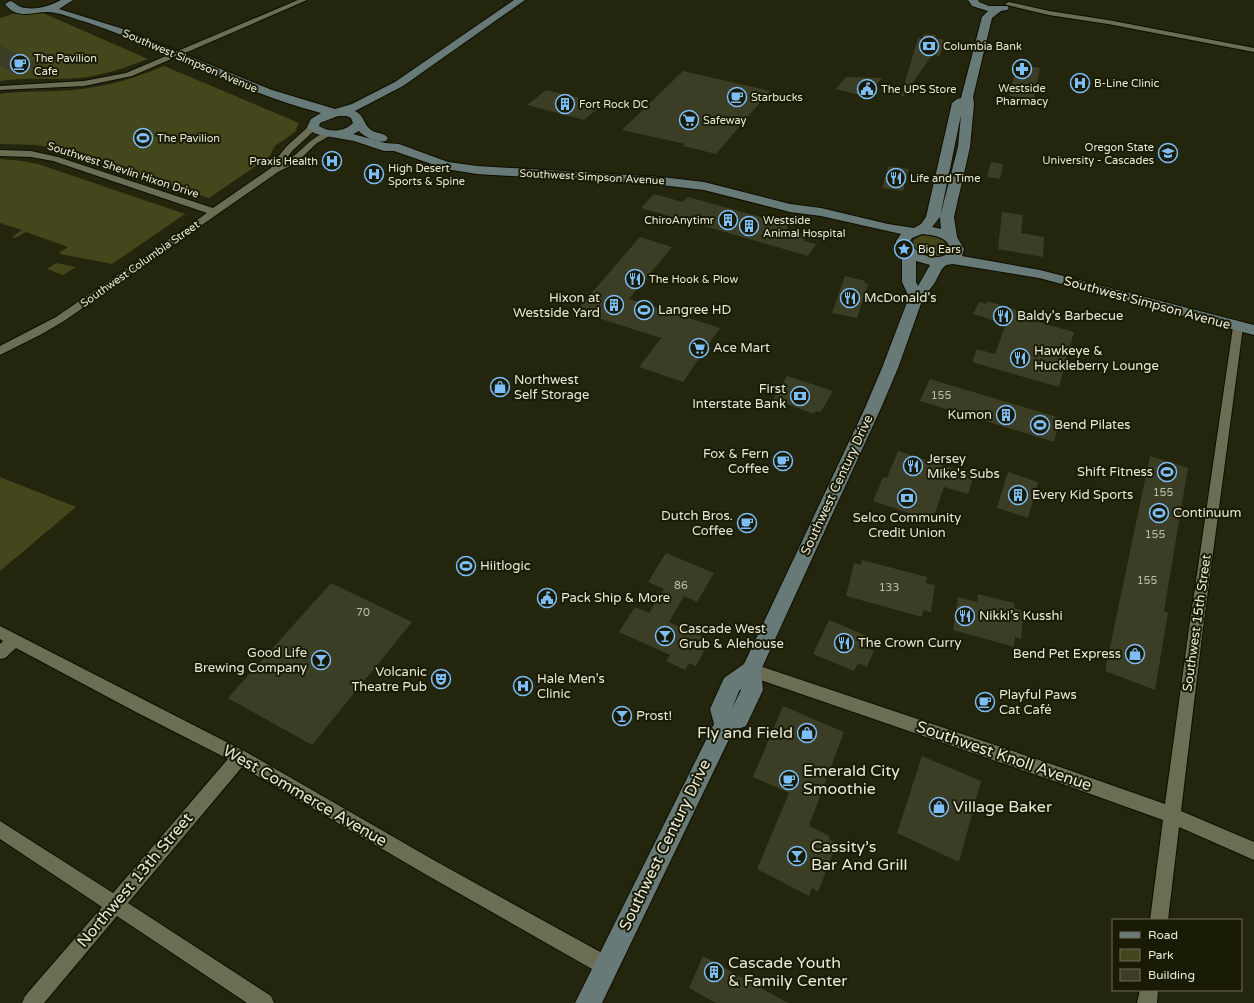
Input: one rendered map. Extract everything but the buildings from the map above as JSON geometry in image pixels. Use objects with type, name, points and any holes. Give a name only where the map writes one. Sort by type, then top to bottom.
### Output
[{"type":"street","points":[[0,88],[32,84],[76,85],[110,80],[136,72],[304,0]]},
{"type":"street","points":[[314,124],[326,115],[362,105],[387,89],[399,84],[520,0]]},
{"type":"street","points":[[973,0],[975,4],[985,13]]},
{"type":"street","points":[[9,7],[32,11],[48,9],[68,1]]},
{"type":"street","name":"Southwest Simpson Avenue","points":[[68,1],[73,7],[95,17],[113,28]]},
{"type":"street","points":[[985,13],[1004,5],[1108,22],[1254,50]]},
{"type":"street","name":"Southwest Simpson Avenue","points":[[48,9],[113,28],[268,94],[337,112],[353,114],[368,133],[393,142],[395,147]]},
{"type":"street","points":[[953,240],[948,229],[947,217],[964,147],[968,104],[966,97],[985,13]]},
{"type":"street","points":[[1077,18],[1108,27],[1254,55]]},
{"type":"street","points":[[333,134],[351,130],[368,110],[394,91],[399,84]]},
{"type":"street","name":"Southwest Simpson Avenue","points":[[268,94],[274,100],[307,114],[322,133],[357,138],[384,147],[395,147],[446,165],[476,170],[661,180],[704,186],[790,208],[821,212],[888,228],[937,232],[978,252],[1011,261],[1040,274]]},
{"type":"street","points":[[916,297],[909,282],[907,251],[902,243],[908,234],[926,227],[933,217],[958,103],[966,97]]},
{"type":"street","name":"Southwest Columbia Street","points":[[275,170],[286,153],[314,124]]},
{"type":"street","name":"Southwest Columbia Street","points":[[0,351],[36,334],[60,319],[275,170],[293,161],[314,141],[333,134]]},
{"type":"street","points":[[947,151],[952,161],[949,175],[956,180]]},
{"type":"street","name":"Southwest Shevlin Hixon Drive","points":[[0,153],[31,154],[55,159],[215,212]]},
{"type":"street","name":"Southwest Simpson Avenue","points":[[790,208],[819,220],[881,236],[925,260],[973,261],[1010,270],[1040,274],[1254,330]]},
{"type":"street","name":"Southwest Century Drive","points":[[588,1003],[725,724],[738,719],[752,690],[751,670],[873,408],[890,368],[916,297],[927,284],[936,266],[957,253],[958,249],[953,240]]},
{"type":"street","name":"Southwest 15th Street","points":[[1159,919],[1195,636],[1238,327]]},
{"type":"street","points":[[0,653],[7,636]]},
{"type":"street","name":"West Commerce Avenue","points":[[7,636],[240,757],[606,966]]},
{"type":"street","name":"Southwest Knoll Avenue","points":[[751,670],[1050,771],[1172,815],[1254,851]]},
{"type":"street","name":"Northwest 13th Street","points":[[32,1003],[240,757]]},
{"type":"street","points":[[0,829],[264,1003]]},
{"type":"street","points":[[1147,1003],[1149,991]]},
{"type":"green space","points":[[43,13],[148,59],[114,71],[89,77],[0,81],[0,18],[13,14]]},
{"type":"green space","name":"The Pavilion","points":[[164,66],[299,123],[295,132],[275,146],[269,157],[209,198],[65,151],[37,145],[0,144],[0,94],[98,87],[138,76]]},
{"type":"green space","points":[[0,159],[38,164],[185,214],[112,264],[60,254],[60,252],[68,247],[26,232],[15,238],[12,237],[22,230],[0,223]]},
{"type":"green space","points":[[927,235],[943,240],[949,248],[946,253],[937,256],[926,255],[913,246],[914,240],[920,236]]},
{"type":"green space","points":[[56,263],[76,267],[63,275],[47,269]]},
{"type":"green space","points":[[0,477],[76,507],[0,571]]},
{"type":"place","name":"Columbia Bank","points":[[929,46]]},
{"type":"place","name":"The Pavilion Cafe","points":[[20,64]]},
{"type":"place","name":"Westside Pharmacy","points":[[1022,69]]},
{"type":"place","name":"B-Line Clinic","points":[[1080,83]]},
{"type":"place","name":"The UPS Store","points":[[867,89]]},
{"type":"place","name":"Starbucks","points":[[737,97]]},
{"type":"place","name":"Fort Rock DC","points":[[565,104]]},
{"type":"place","name":"Safeway","points":[[689,120]]},
{"type":"place","name":"The Pavilion","points":[[143,138]]},
{"type":"place","name":"Oregon State University - Cascades","points":[[1168,153]]},
{"type":"place","name":"Praxis Health","points":[[332,161]]},
{"type":"place","name":"High Desert Sports & Spine","points":[[374,174]]},
{"type":"place","name":"Life and Time","points":[[896,178]]},
{"type":"place","name":"ChiroAnytimr","points":[[728,220]]},
{"type":"place","name":"Westside Animal Hospital","points":[[749,226]]},
{"type":"place","name":"Big Ears","points":[[904,249]]},
{"type":"place","name":"The Hook & Plow","points":[[635,279]]},
{"type":"place","name":"McDonald's","points":[[850,298]]},
{"type":"place","name":"Hixon at Westside Yard","points":[[614,305]]},
{"type":"place","name":"Langree HD","points":[[644,310]]},
{"type":"place","name":"Baldy's Barbecue","points":[[1003,316]]},
{"type":"place","name":"Ace Mart","points":[[699,348]]},
{"type":"place","name":"Hawkeye & Huckleberry Lounge","points":[[1020,358]]},
{"type":"place","name":"Northwest Self Storage","points":[[500,387]]},
{"type":"place","name":"First Interstate Bank","points":[[800,396]]},
{"type":"place","name":"Kumon","points":[[1006,415]]},
{"type":"place","name":"Bend Pilates","points":[[1040,425]]},
{"type":"place","name":"Fox & Fern Coffee","points":[[783,461]]},
{"type":"place","name":"Jersey Mike's Subs","points":[[913,466]]},
{"type":"place","name":"Shift Fitness","points":[[1167,472]]},
{"type":"place","name":"Every Kid Sports","points":[[1018,495]]},
{"type":"place","name":"Selco Community Credit Union","points":[[907,498]]},
{"type":"place","name":"Continuum","points":[[1159,513]]},
{"type":"place","name":"Dutch Bros. Coffee","points":[[747,523]]},
{"type":"place","name":"Hiitlogic","points":[[466,566]]},
{"type":"place","name":"Pack Ship & More","points":[[547,598]]},
{"type":"place","name":"Nikki’s Kusshi","points":[[965,616]]},
{"type":"place","name":"Cascade West Grub & Alehouse","points":[[665,636]]},
{"type":"place","name":"The Crown Curry","points":[[844,643]]},
{"type":"place","name":"Bend Pet Express","points":[[1135,654]]},
{"type":"place","name":"Good Life Brewing Company","points":[[321,660]]},
{"type":"place","name":"Volcanic Theatre Pub","points":[[441,679]]},
{"type":"place","name":"Hale Men’s Clinic","points":[[523,686]]},
{"type":"place","name":"Playful Paws Cat Café","points":[[985,702]]},
{"type":"place","name":"Prost!","points":[[622,716]]},
{"type":"place","name":"Fly and Field","points":[[807,733]]},
{"type":"place","name":"Emerald City Smoothie","points":[[789,780]]},
{"type":"place","name":"Village Baker","points":[[939,807]]},
{"type":"place","name":"Cassity’s Bar And Grill","points":[[797,856]]},
{"type":"place","name":"Cascade Youth & Family Center","points":[[714,972]]}]
